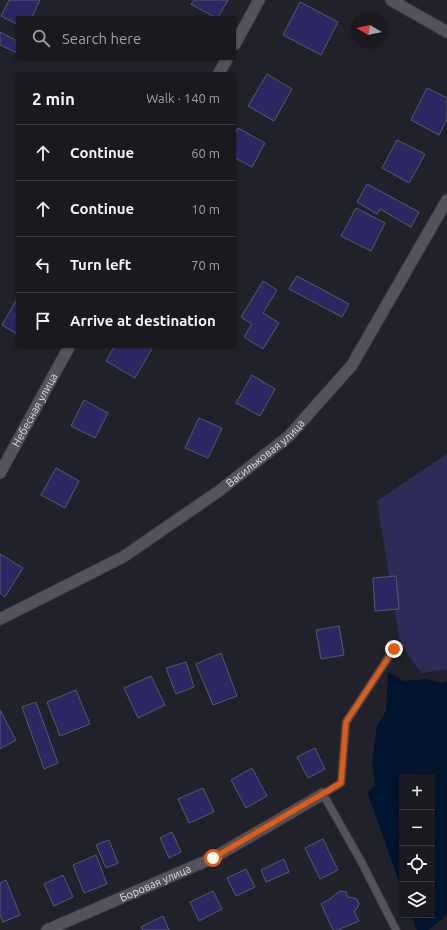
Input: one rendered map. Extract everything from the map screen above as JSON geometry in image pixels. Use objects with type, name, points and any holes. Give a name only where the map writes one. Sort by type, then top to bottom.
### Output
[{"type":"street","points":[[236,42],[259,0]]},
{"type":"street","points":[[390,0],[447,32]]},
{"type":"street","points":[[220,72],[226,60]]},
{"type":"street","name":"Васильковая улица","points":[[0,619],[123,557],[219,491],[289,436],[352,365],[447,200]]},
{"type":"street","name":"Небесная улица","points":[[0,473],[68,348]]},
{"type":"street","name":"Боровая улица","points":[[47,930],[213,858],[323,794]]},
{"type":"lane","points":[[394,649],[346,722],[341,783],[323,794],[362,863],[396,930]]},
{"type":"shaded area","points":[[447,454],[447,669],[421,673],[400,642],[377,501]]},
{"type":"water","points":[[388,672],[404,681],[426,679],[442,683],[447,681],[447,914],[429,930],[417,930],[412,918],[435,918],[435,774],[399,774],[399,882],[367,792],[375,786],[372,762],[377,726],[386,711]]},
{"type":"building","points":[[9,0],[40,0],[32,16],[16,16],[16,24],[1,16]]},
{"type":"building","points":[[194,0],[228,0],[219,16],[212,16],[191,4]]},
{"type":"building","points":[[300,2],[338,22],[321,55],[283,35]]},
{"type":"building","points":[[0,32],[16,40],[16,53],[0,45]]},
{"type":"building","points":[[267,74],[292,89],[274,121],[248,106]]},
{"type":"building","points":[[427,88],[447,98],[447,119],[439,135],[411,120]]},
{"type":"building","points":[[238,128],[265,143],[252,167],[236,159],[236,132]]},
{"type":"building","points":[[397,140],[425,154],[409,183],[382,168]]},
{"type":"building","points":[[367,184],[419,212],[411,227],[380,209],[377,214],[357,202]]},
{"type":"building","points":[[356,208],[385,223],[371,251],[341,236]]},
{"type":"building","points":[[297,276],[349,304],[342,317],[289,289]]},
{"type":"building","points":[[263,281],[277,290],[263,313],[279,323],[263,349],[244,337],[252,324],[241,317]]},
{"type":"building","points":[[16,301],[16,333],[2,325]]},
{"type":"building","points":[[113,348],[152,348],[135,378],[106,361]]},
{"type":"building","points":[[252,375],[275,389],[260,416],[236,403]]},
{"type":"building","points":[[84,400],[108,413],[95,438],[71,426]]},
{"type":"building","points":[[199,418],[222,428],[208,458],[185,448]]},
{"type":"building","points":[[56,468],[79,481],[65,508],[41,495]]},
{"type":"building","points":[[0,554],[23,568],[5,597],[0,593]]},
{"type":"building","points":[[396,576],[399,609],[375,611],[373,578]]},
{"type":"building","points":[[339,626],[344,655],[321,659],[316,630]]},
{"type":"building","points":[[221,653],[237,696],[213,705],[196,664]]},
{"type":"building","points":[[186,662],[194,687],[176,694],[166,668]]},
{"type":"building","points":[[151,676],[165,705],[138,718],[124,688]]},
{"type":"building","points":[[76,690],[90,724],[60,736],[47,702]]},
{"type":"building","points":[[36,702],[58,763],[44,769],[22,707]]},
{"type":"building","points":[[0,710],[16,740],[0,749]]},
{"type":"building","points":[[315,748],[325,769],[308,778],[297,757]]},
{"type":"building","points":[[252,768],[267,796],[246,808],[231,780]]},
{"type":"building","points":[[203,788],[214,812],[189,823],[178,799]]},
{"type":"building","points":[[172,832],[181,852],[169,858],[160,838]]},
{"type":"building","points":[[323,839],[338,870],[320,879],[305,848]]},
{"type":"building","points":[[109,840],[118,863],[106,868],[96,845]]},
{"type":"building","points":[[96,855],[107,884],[84,893],[73,865]]},
{"type":"building","points":[[284,859],[289,872],[266,882],[261,870]]},
{"type":"building","points":[[246,869],[255,887],[236,896],[227,878]]},
{"type":"building","points":[[63,875],[73,897],[54,906],[44,884]]},
{"type":"building","points":[[6,880],[20,915],[3,922],[0,915],[0,883]]},
{"type":"building","points":[[213,891],[222,909],[199,921],[190,902]]},
{"type":"building","points":[[340,891],[346,892],[348,898],[350,897],[357,899],[359,904],[354,911],[359,921],[338,930],[333,930],[321,904],[332,898]]},
{"type":"building","points":[[163,916],[169,930],[143,930],[141,927]]},
{"type":"route","points":[[213,858],[341,783],[346,722],[394,649]]}]
